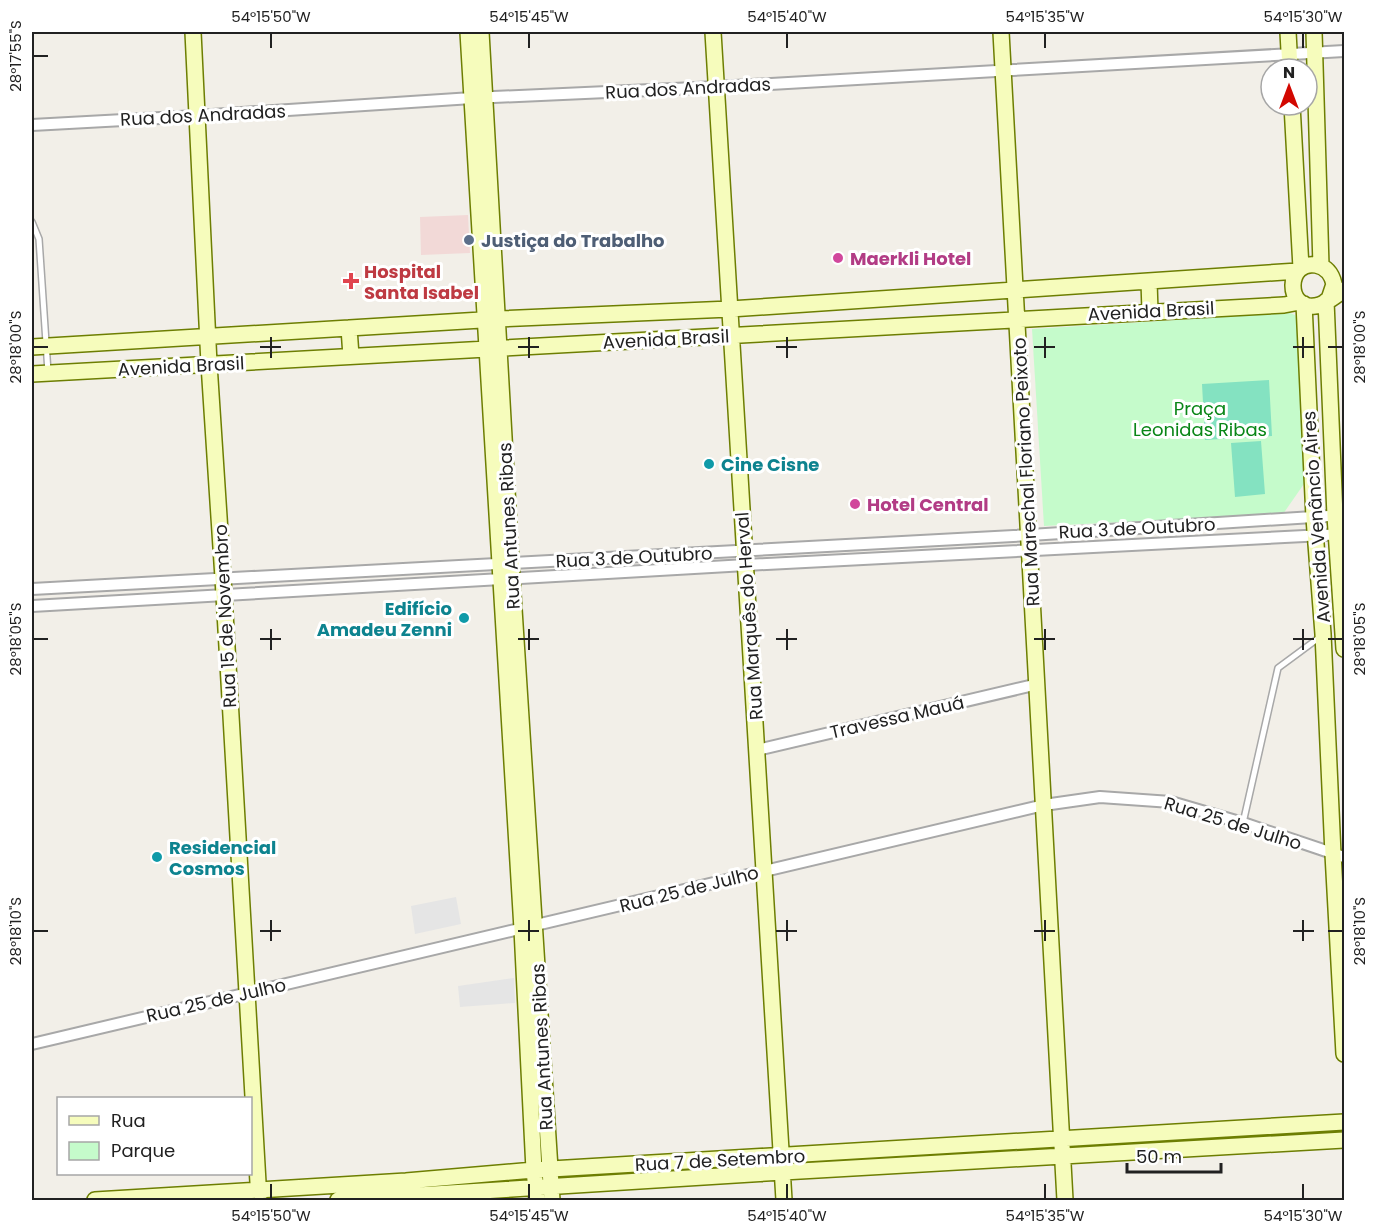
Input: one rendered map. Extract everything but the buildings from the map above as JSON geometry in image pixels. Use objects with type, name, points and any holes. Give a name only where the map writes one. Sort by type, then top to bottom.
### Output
[{"type":"street","name":"Rua 15 de Novembro","points":[[193,32],[209,364],[224,578],[259,1195]]},
{"type":"street","name":"Rua Antunes Ribas","points":[[468,32],[478,98],[544,1194]]},
{"type":"street","name":"Rua Antunes Ribas","points":[[478,98],[481,32]]},
{"type":"street","name":"Rua Marquês do Herval","points":[[713,32],[784,1200]]},
{"type":"street","name":"Rua Marechal Floriano Peixoto","points":[[1001,32],[1017,290],[1065,1200]]},
{"type":"street","points":[[1288,32],[1289,57]]},
{"type":"street","name":"Avenida Venâncio Aires","points":[[1314,32],[1322,252],[1324,268],[1334,284],[1328,300],[1341,534],[1344,649]]},
{"type":"street","name":"Rua dos Andradas","points":[[1302,57],[1315,52],[1344,51]]},
{"type":"street","name":"Rua dos Andradas","points":[[32,125],[478,98],[1003,71],[1259,63]]},
{"type":"street","name":"Avenida Venâncio Aires","points":[[1293,117],[1299,270],[1293,278],[1292,287],[1294,295],[1302,303],[1315,534],[1339,856],[1344,1054]]},
{"type":"street","points":[[1299,270],[1312,264],[1344,270]]},
{"type":"street","name":"Avenida Brasil","points":[[39,346],[491,319],[730,309],[1299,270]]},
{"type":"street","points":[[1149,281],[1150,312]]},
{"type":"street","points":[[1302,303],[1315,306],[1344,290]]},
{"type":"street","name":"Avenida Brasil","points":[[32,374],[1302,303]]},
{"type":"street","points":[[349,327],[351,356]]},
{"type":"street","name":"Rua 3 de Outubro","points":[[745,557],[862,559],[1340,515]]},
{"type":"street","name":"Rua 3 de Outubro","points":[[32,606],[224,595],[506,571],[745,557],[862,544],[1341,534]]},
{"type":"street","points":[[862,544],[862,559]]},
{"type":"street","name":"Rua 3 de Outubro","points":[[32,589],[224,578],[506,571]]},
{"type":"street","points":[[101,585],[102,602]]},
{"type":"street","name":"Travessa Mauá","points":[[757,750],[1038,684]]},
{"type":"street","name":"Rua 25 de Julho","points":[[32,1044],[1044,805],[1100,797],[1171,802],[1243,823],[1339,856]]},
{"type":"street","name":"Rua 7 de Setembro","points":[[95,1200],[407,1188],[544,1194],[912,1149],[1344,1122]]},
{"type":"street","points":[[1213,1130],[1214,1148]]},
{"type":"street","name":"Rua 7 de Setembro","points":[[338,1200],[541,1170],[659,1164],[913,1165],[1344,1140]]},
{"type":"street","points":[[912,1149],[913,1165]]},
{"type":"street","points":[[659,1164],[661,1180]]},
{"type":"lane","points":[[32,222],[39,239],[39,346],[49,373]]},
{"type":"lane","points":[[1243,823],[1278,668],[1323,634]]},
{"type":"shaded area","points":[[468,215],[470,253],[421,255],[420,217]]},
{"type":"shaded area","points":[[456,897],[461,924],[415,934],[411,906]]},
{"type":"shaded area","points":[[514,978],[515,1003],[460,1007],[458,986]]},
{"type":"green space","name":"Praça Leonidas Ribas","points":[[1290,313],[1295,315],[1297,320],[1306,481],[1283,514],[1044,526],[1032,329]]},
{"type":"green space","points":[[1269,380],[1272,436],[1205,440],[1202,384]]},
{"type":"green space","points":[[1261,441],[1265,494],[1235,497],[1231,443]]},
{"type":"place","name":"Justiça do Trabalho","points":[[469,240]]},
{"type":"place","name":"Maerkli Hotel","points":[[838,258]]},
{"type":"place","name":"Hospital Santa Isabel","points":[[351,281]]},
{"type":"place","name":"Cine Cisne","points":[[709,464]]},
{"type":"place","name":"Hotel Central","points":[[855,504]]},
{"type":"place","name":"Edifício Amadeu Zenni","points":[[464,618]]},
{"type":"place","name":"Residencial Cosmos","points":[[157,857]]}]
